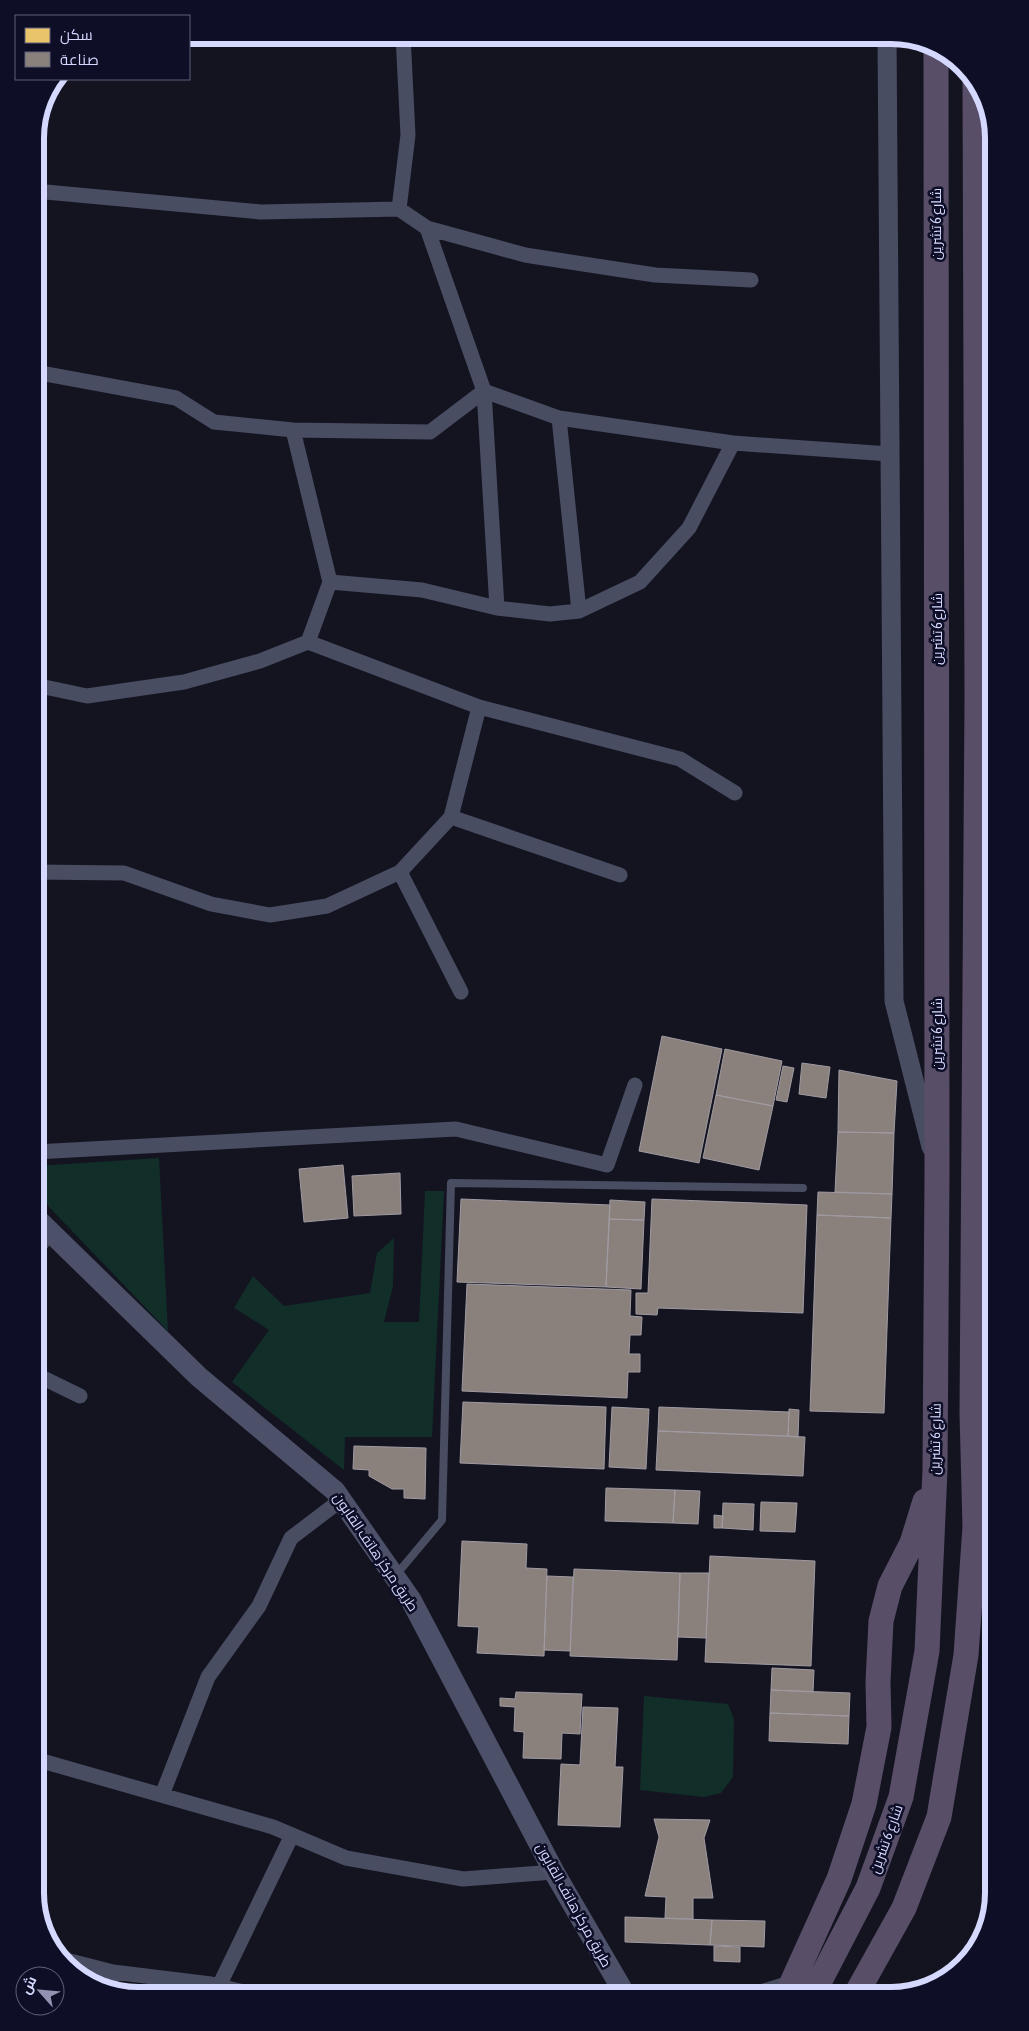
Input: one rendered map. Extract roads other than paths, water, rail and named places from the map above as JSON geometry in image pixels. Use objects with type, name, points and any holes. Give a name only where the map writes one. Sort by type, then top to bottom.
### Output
[{"type":"highway","name":"شارع 6 تشرين","points":[[817,1987],[868,1888],[901,1797],[927,1651],[935,1470],[937,1172],[936,55]]},
{"type":"highway","points":[[860,1987],[904,1908],[939,1816],[966,1655],[984,1527],[984,1459],[972,1403],[977,700],[975,95]]},
{"type":"highway","points":[[790,1986],[839,1879],[864,1804],[880,1727],[878,1682],[881,1621],[890,1586],[912,1543],[935,1470]]},
{"type":"main road","name":"طريق مركز هاتف القابون","points":[[44,1226],[199,1377],[335,1491],[411,1600],[554,1872],[621,1987]]},
{"type":"street","points":[[399,209],[408,135],[403,44]]},
{"type":"street","points":[[887,44],[894,1001],[937,1172]]},
{"type":"street","points":[[44,192],[261,212],[399,209],[427,228],[524,255],[655,275],[751,280]]},
{"type":"street","points":[[427,228],[484,390],[497,608]]},
{"type":"street","points":[[44,374],[176,398],[214,422],[293,430],[430,432],[484,390]]},
{"type":"street","points":[[484,390],[559,418],[734,443],[890,454]]},
{"type":"street","points":[[559,418],[579,611]]},
{"type":"street","points":[[293,430],[330,582],[308,642]]},
{"type":"street","points":[[330,582],[422,590],[497,608],[550,614],[579,611],[640,582],[689,528],[734,443]]},
{"type":"street","points":[[44,687],[87,696],[184,682],[260,661],[308,642],[479,707],[680,759],[735,793]]},
{"type":"street","points":[[44,872],[124,872],[211,904],[270,915],[328,906],[400,872],[451,817],[479,707]]},
{"type":"street","points":[[451,817],[620,875]]},
{"type":"street","points":[[975,880],[985,840]]},
{"type":"street","points":[[400,872],[461,992]]},
{"type":"street","points":[[44,1152],[456,1129],[607,1165],[636,1085]]},
{"type":"street","points":[[44,1378],[80,1396]]},
{"type":"street","points":[[162,1795],[208,1677],[259,1606],[291,1538],[341,1500]]},
{"type":"street","points":[[44,1762],[274,1827],[346,1858],[463,1879],[554,1872]]},
{"type":"street","points":[[219,1986],[292,1835]]},
{"type":"street","points":[[73,1962],[113,1972],[223,1987]]},
{"type":"street","points":[[109,1982],[113,1972]]},
{"type":"lane","points":[[394,1576],[442,1520],[451,1183],[803,1188]]}]
